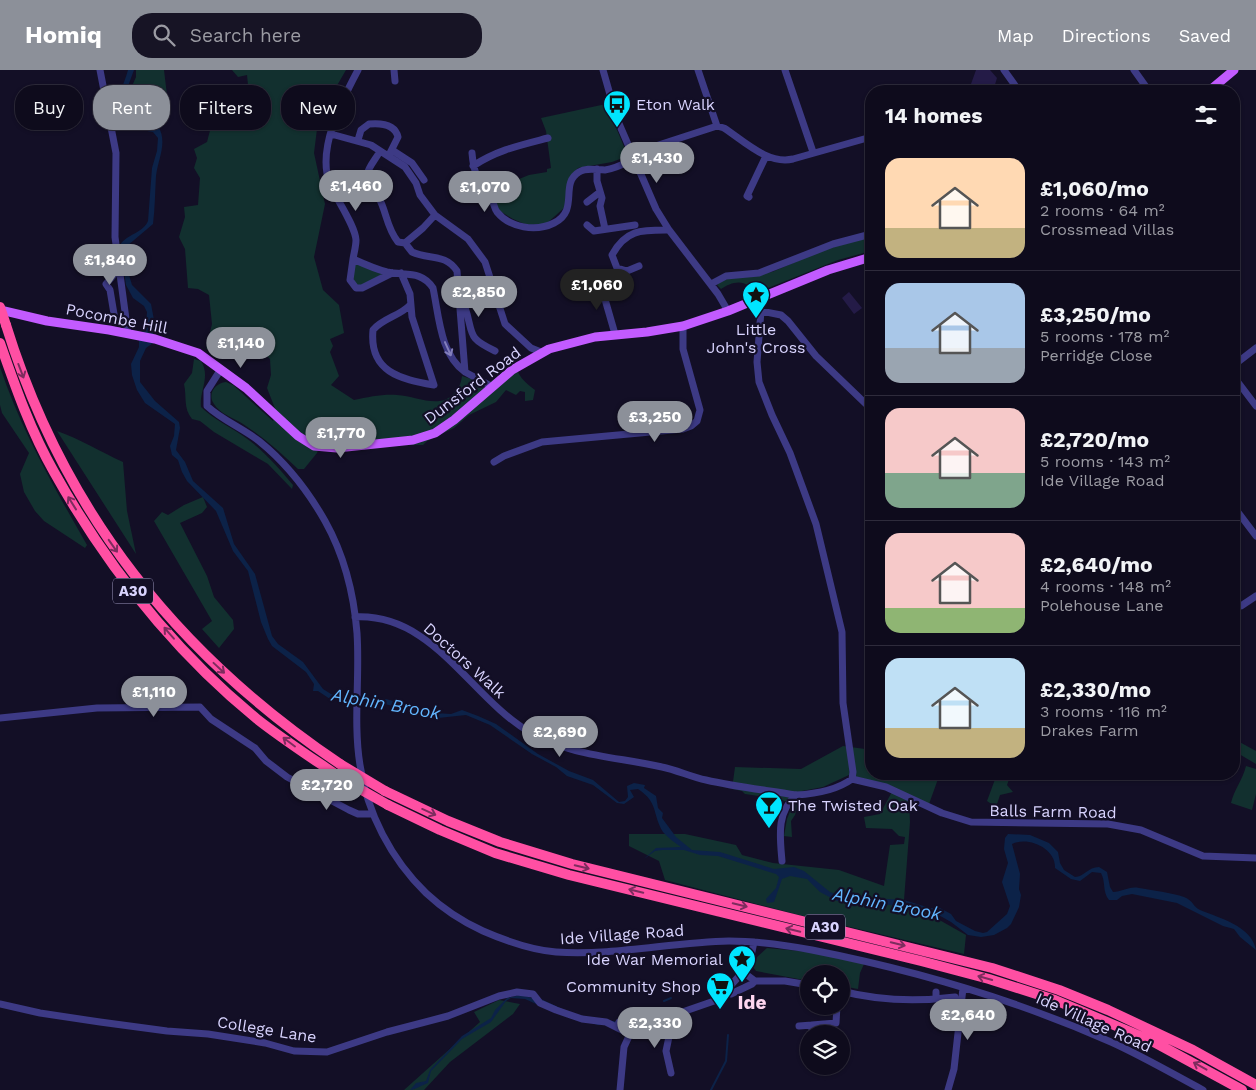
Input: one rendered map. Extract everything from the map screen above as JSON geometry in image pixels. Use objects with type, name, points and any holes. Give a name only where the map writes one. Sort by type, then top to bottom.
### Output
[{"type":"highway","name":"A30","points":[[0,308],[30,394],[72,480],[103,531],[132,573],[191,642],[257,703],[302,738],[340,764],[385,791],[448,821],[500,842],[572,864],[984,966],[1059,990],[1159,1033],[1256,1085]]},
{"type":"highway","name":"A30","points":[[0,343],[18,394],[53,470],[115,569],[173,638],[212,678],[257,718],[344,780],[388,805],[440,830],[496,853],[570,875],[989,979],[1055,1000],[1154,1042],[1242,1090]]},
{"type":"main road","points":[[1216,85],[1234,70]]},
{"type":"main road","name":"Dunsford Road","points":[[246,388],[298,436],[314,446],[337,448],[426,437],[454,420],[512,370],[541,352],[565,343],[616,334],[647,332],[683,326],[757,300],[820,272],[865,260]]},
{"type":"main road","name":"Pocombe Hill","points":[[0,308],[47,321],[155,339],[198,353],[246,388]]},
{"type":"street","points":[[100,70],[116,153],[115,237],[128,334]]},
{"type":"street","points":[[358,70],[337,111],[327,154],[327,172],[330,184],[354,235],[350,280],[356,288],[362,288],[392,273]]},
{"type":"street","points":[[394,70],[396,81]]},
{"type":"street","points":[[603,70],[617,119],[656,209],[669,230],[711,284],[728,311]]},
{"type":"street","points":[[698,70],[717,126]]},
{"type":"street","points":[[785,70],[813,152]]},
{"type":"street","points":[[1004,70],[1013,85]]},
{"type":"street","points":[[1134,70],[1145,85]]},
{"type":"street","points":[[358,140],[361,130],[369,124],[383,124],[398,134],[391,152]]},
{"type":"street","points":[[472,154],[473,166],[478,179],[491,198],[496,212],[516,224],[536,229],[554,223],[565,216],[569,208],[569,191],[573,178],[582,171],[609,169],[633,156],[717,126],[724,128],[766,156],[786,161],[865,139]]},
{"type":"street","points":[[331,134],[358,140],[380,151],[391,152],[412,163],[424,180]]},
{"type":"street","points":[[473,166],[488,156],[509,148],[548,138]]},
{"type":"street","points":[[380,151],[368,170],[367,177],[384,208],[388,228],[398,242],[405,243],[412,252],[442,258],[451,263],[458,275],[458,304],[465,372]]},
{"type":"street","points":[[391,152],[408,170],[416,183],[420,195],[435,215],[468,239],[485,262],[505,324],[531,348],[541,352]]},
{"type":"street","points":[[746,195],[766,156]]},
{"type":"street","points":[[597,169],[602,198],[600,206],[604,229]]},
{"type":"street","points":[[587,202],[600,192]]},
{"type":"street","points":[[405,243],[435,215]]},
{"type":"street","points":[[587,225],[592,231],[635,225]]},
{"type":"street","points":[[639,266],[627,271],[617,268],[612,255],[620,242],[633,233],[646,230],[669,230]]},
{"type":"street","points":[[711,284],[726,276],[759,273],[833,244],[865,236]]},
{"type":"street","points":[[353,259],[392,273],[418,275],[430,284],[433,288],[446,348],[456,364],[465,372],[492,386]]},
{"type":"street","points":[[115,320],[110,290],[106,284],[118,270]]},
{"type":"street","points":[[401,273],[410,294],[412,316],[434,385],[390,374],[382,365],[376,352],[372,330],[377,324],[404,311],[410,305]]},
{"type":"street","points":[[600,282],[616,334]]},
{"type":"street","points":[[757,300],[761,311],[757,362],[759,382],[769,409],[790,453],[816,524],[842,632],[843,696],[853,772],[852,779]]},
{"type":"street","points":[[458,304],[466,307],[472,337],[478,343],[495,351]]},
{"type":"street","points":[[761,311],[781,315],[788,321],[816,356],[865,403]]},
{"type":"street","points":[[494,462],[504,456],[542,442],[667,431],[691,426],[699,418],[700,410],[683,349],[683,326]]},
{"type":"street","points":[[1240,360],[1256,348]]},
{"type":"street","name":"Ide Village Road","points":[[221,369],[208,391],[207,406],[265,446],[295,478],[312,500],[337,547],[346,570],[355,617],[356,712],[360,768],[373,814],[396,858],[409,875],[436,902],[459,919],[505,941],[554,952],[605,951],[697,942],[754,942],[820,952],[963,988],[1022,1006],[1129,1051],[1203,1090]]},
{"type":"street","points":[[1240,385],[1256,406]]},
{"type":"street","points":[[1240,515],[1256,536]]},
{"type":"street","points":[[1240,606],[1256,596]]},
{"type":"street","name":"Doctors Walk","points":[[355,617],[391,620],[426,639],[509,718],[545,741],[565,748],[663,767],[704,780],[796,795],[808,794],[840,785],[852,779]]},
{"type":"street","points":[[0,718],[90,709],[200,707],[211,719],[255,748],[266,761],[287,777],[348,810],[358,814],[373,814]]},
{"type":"street","name":"Balls Farm Road","points":[[852,779],[886,787],[942,813],[971,822],[1108,824],[1141,830],[1203,856],[1256,858]]},
{"type":"street","points":[[783,793],[788,803]]},
{"type":"street","points":[[782,860],[781,825],[788,803],[796,795]]},
{"type":"street","points":[[620,1090],[626,1043],[630,1034],[665,1018],[718,1000],[743,972],[751,956],[754,942]]},
{"type":"street","points":[[743,972],[755,981]]},
{"type":"street","points":[[726,992],[731,994],[755,981],[785,981],[800,984]]},
{"type":"street","points":[[948,1090],[954,1069],[963,988]]},
{"type":"street","name":"College Lane","points":[[0,1004],[40,1013],[167,1031],[208,1034],[264,1043],[294,1051],[327,1052],[387,1032],[448,1016],[510,992],[517,992],[533,994],[540,1003],[556,1010],[582,1019],[606,1022],[630,1034]]},
{"type":"street","points":[[850,993],[898,1001],[936,995],[955,997]]},
{"type":"street","points":[[830,1025],[836,1024],[836,1015]]},
{"type":"street","points":[[665,1018],[670,1032],[666,1051],[671,1073]]},
{"type":"green space","points":[[136,70],[164,70],[166,85],[133,85],[136,77]]},
{"type":"green space","points":[[232,70],[346,70],[337,85],[281,85],[281,130],[317,130],[314,153],[325,204],[314,257],[323,290],[339,305],[344,333],[330,339],[333,346],[330,352],[339,376],[331,385],[354,400],[391,395],[436,401],[450,397],[456,391],[462,376],[484,387],[515,362],[517,371],[522,378],[535,390],[533,400],[525,401],[525,392],[520,391],[516,395],[506,390],[496,402],[469,415],[454,428],[427,441],[423,445],[320,444],[317,453],[304,469],[298,469],[258,434],[223,413],[217,407],[211,396],[213,390],[218,384],[226,382],[233,385],[273,421],[276,411],[267,388],[271,375],[270,359],[241,331],[222,329],[212,346],[206,349],[212,324],[209,295],[198,289],[188,288],[185,249],[179,237],[185,217],[184,207],[198,205],[200,178],[194,168],[197,158],[194,149],[207,142],[210,130],[271,130],[271,85],[248,85],[247,75],[238,77]]},
{"type":"green space","points":[[606,104],[628,156],[612,162],[578,168],[573,173],[564,208],[546,224],[527,225],[500,211],[491,193],[493,191],[498,192],[503,189],[504,185],[529,175],[547,172],[547,169],[551,168],[546,131],[541,118]]},
{"type":"green space","points":[[865,239],[865,253],[838,260],[763,290],[753,291],[743,283],[728,285],[721,289],[717,285],[721,280],[772,272],[826,249]]},
{"type":"green space","points":[[354,263],[384,273],[364,286],[356,285],[352,276]]},
{"type":"green space","points":[[194,359],[201,361],[205,373],[201,407],[211,416],[259,448],[293,485],[292,489],[268,464],[214,432],[200,421],[192,419],[186,407],[184,384],[192,373]]},
{"type":"green space","points":[[0,367],[28,436],[87,545],[85,548],[44,521],[35,511],[24,492],[20,474],[29,453],[2,413],[0,405]]},
{"type":"green space","points":[[57,431],[123,462],[127,511],[136,554]]},
{"type":"green space","points":[[203,497],[207,507],[202,513],[180,523],[207,576],[214,597],[233,620],[234,629],[219,648],[202,629],[212,621],[154,521],[162,512],[168,515],[184,505]]},
{"type":"green space","points":[[1240,742],[1256,751],[1256,764],[1240,755]]},
{"type":"green space","points":[[843,746],[865,749],[865,780],[849,775],[823,787],[802,791],[795,815],[791,821],[792,837],[784,836],[787,819],[793,804],[779,799],[745,794],[742,791],[732,789],[735,767],[801,769]]},
{"type":"green space","points":[[1246,766],[1256,769],[1256,794],[1252,810],[1231,803]]},
{"type":"green space","points":[[866,780],[938,780],[929,804],[915,797],[909,803],[910,822],[904,900],[966,935],[964,954],[795,914],[665,880],[659,861],[629,846],[629,834],[685,834],[736,845],[742,855],[773,863],[839,870],[884,886],[890,845],[904,844],[905,837],[899,836],[892,829],[866,828],[864,817],[880,814],[894,788]]},
{"type":"green space","points":[[995,780],[1009,780],[1007,785],[1013,792],[1000,795],[996,807],[987,801]]},
{"type":"green space","points":[[767,948],[810,952],[864,964],[860,973],[858,989],[850,988],[850,965],[800,965],[800,979],[756,971],[753,967],[757,957]]},
{"type":"green space","points":[[499,1000],[520,1004],[513,1014],[450,1062],[424,1090],[404,1090],[480,1022],[474,1012]]},
{"type":"water","points":[[128,70],[134,70],[128,85],[123,85]]},
{"type":"water","name":"Alphin Brook","points":[[141,130],[160,130],[162,138],[162,151],[156,176],[153,224],[127,246],[129,275],[132,285],[151,304],[154,320],[153,343],[146,348],[140,361],[140,382],[155,401],[179,422],[180,428],[176,450],[185,462],[193,481],[223,508],[234,544],[255,574],[272,636],[278,644],[303,662],[323,689],[331,694],[386,699],[435,713],[451,714],[462,710],[478,716],[496,724],[538,754],[569,771],[593,780],[619,802],[625,801],[628,797],[627,786],[634,783],[645,785],[644,788],[656,796],[658,808],[663,813],[662,818],[676,837],[692,850],[720,852],[774,869],[794,867],[804,871],[830,892],[840,896],[904,900],[930,908],[940,908],[951,914],[956,921],[975,931],[987,932],[1007,914],[1010,906],[1002,882],[1008,863],[1004,849],[1005,838],[1008,834],[1030,835],[1049,843],[1058,852],[1060,863],[1064,870],[1075,877],[1095,867],[1099,867],[1107,872],[1113,892],[1135,888],[1184,897],[1200,910],[1242,929],[1253,942],[1256,950],[1240,937],[1234,929],[1223,926],[1177,903],[1132,894],[1122,896],[1117,900],[1109,900],[1101,873],[1092,872],[1080,881],[1071,879],[1055,868],[1051,855],[1046,850],[1033,843],[1026,842],[1012,844],[1020,874],[1019,889],[1021,895],[1019,907],[1011,924],[994,935],[981,937],[968,935],[935,913],[890,905],[837,901],[820,892],[807,879],[790,876],[782,879],[774,902],[767,903],[766,899],[776,888],[779,877],[776,874],[718,856],[700,855],[684,850],[655,851],[644,859],[656,848],[681,847],[663,832],[652,804],[645,794],[638,789],[630,790],[634,797],[624,804],[617,803],[593,785],[567,776],[490,725],[466,715],[438,718],[385,704],[330,699],[318,691],[313,691],[314,684],[306,672],[272,646],[261,622],[248,571],[233,551],[216,511],[187,481],[178,460],[172,455],[170,446],[174,436],[175,424],[145,403],[137,390],[132,375],[131,364],[146,325],[147,312],[144,306],[133,298],[126,285],[120,245],[146,225],[148,221],[152,168],[157,151],[158,138],[153,132]]},
{"type":"water","points":[[520,995],[541,999],[575,1015],[619,1022],[641,1014],[642,1016],[623,1024],[598,1025],[552,1011],[525,999],[511,998],[506,1001],[491,1022],[462,1039],[431,1071],[428,1083],[410,1090],[416,1083],[426,1081],[430,1070],[462,1036],[491,1018],[495,1010],[507,998]]},
{"type":"building","points":[[976,70],[990,70],[997,78],[995,85],[971,84]]},
{"type":"building","points":[[849,292],[862,308],[854,314],[842,298]]},
{"type":"waterway","points":[[664,1001],[671,998]]},
{"type":"waterway","points":[[711,1090],[726,1061],[728,1035]]},
{"type":"place","name":"Eton Walk","points":[[617,128]]},
{"type":"place","name":"Little John's Cross","points":[[756,319]]},
{"type":"place","name":"The Twisted Oak","points":[[769,829]]},
{"type":"place","name":"Ide War Memorial","points":[[742,983]]},
{"type":"place","name":"Community Shop","points":[[720,1010]]},
{"type":"district","name":"Ide","points":[[752,1002]]}]
